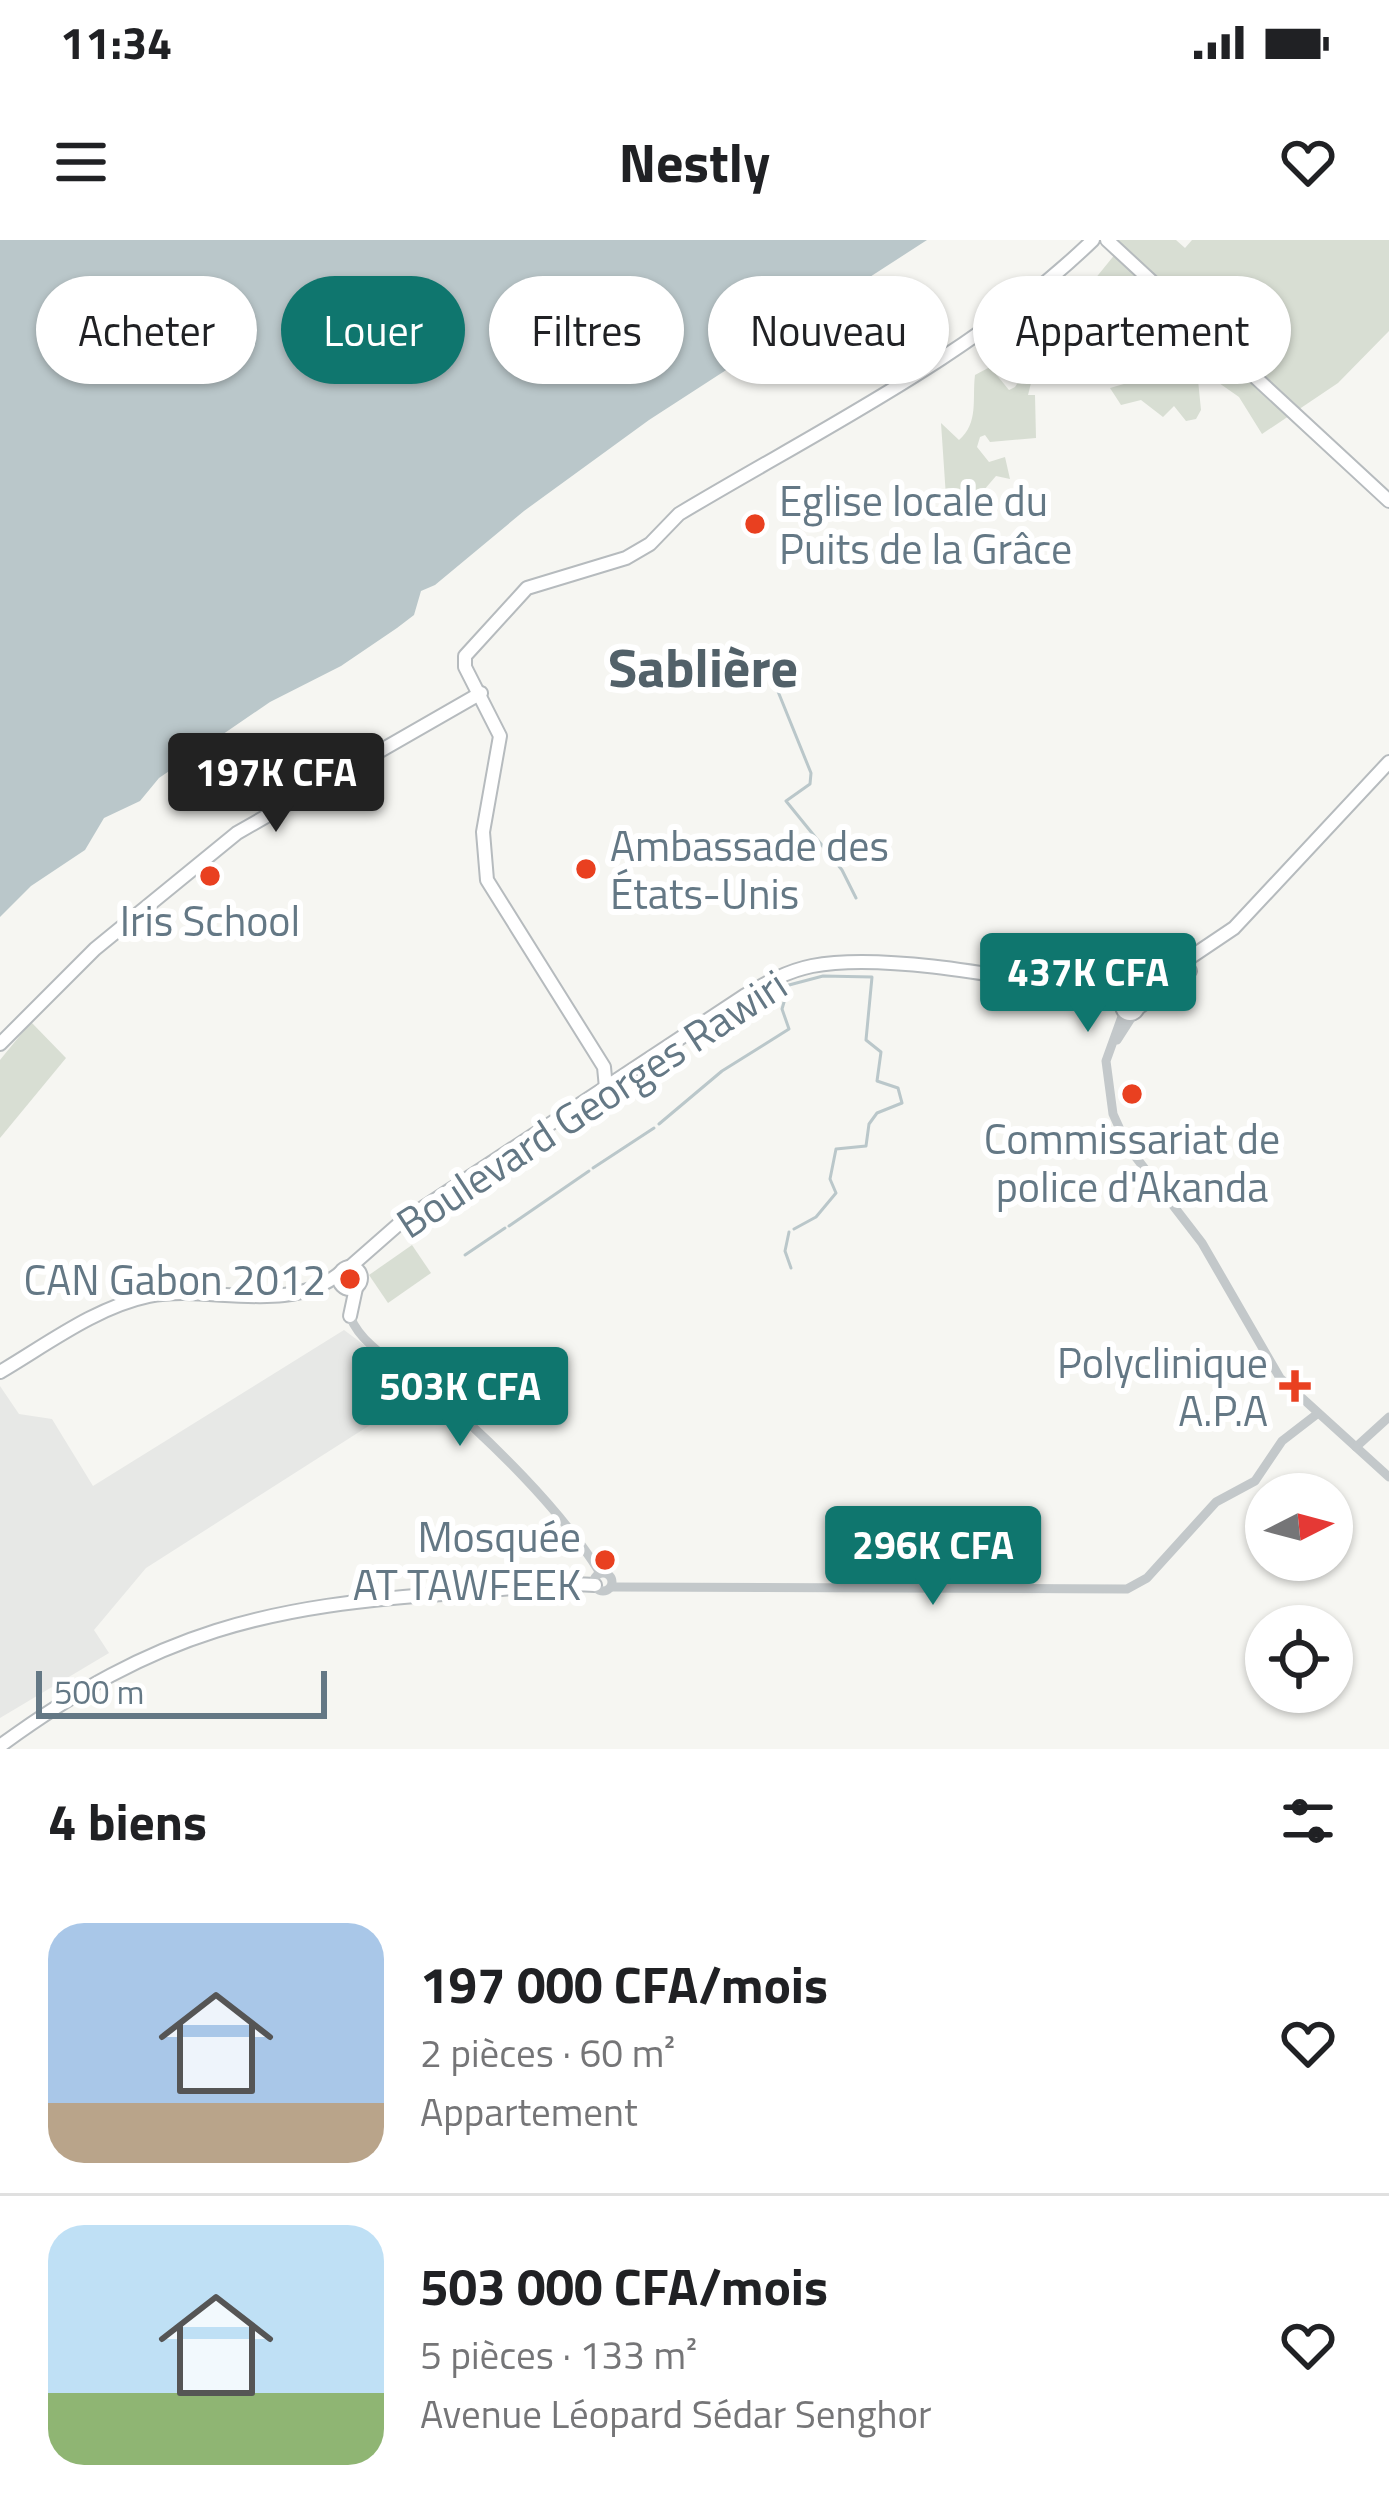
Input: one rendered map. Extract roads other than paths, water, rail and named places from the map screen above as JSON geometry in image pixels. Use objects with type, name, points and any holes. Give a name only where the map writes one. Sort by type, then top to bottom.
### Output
[{"type":"main road","points":[[607,1081],[487,880],[483,825],[501,743],[463,660],[527,588],[636,552],[679,514],[982,330],[1046,284],[1093,240]]},
{"type":"main road","points":[[1109,241],[1389,501]]},
{"type":"main road","points":[[0,1044],[95,949],[237,832],[481,693]]},
{"type":"main road","points":[[1130,1006],[1249,914],[1389,763]]},
{"type":"main road","points":[[1130,1006],[1254,920],[1389,774]]},
{"type":"main road","name":"Boulevard Georges Rawiri","points":[[349,1279],[400,1223],[607,1081],[622,1078],[770,981],[825,964],[918,968],[1130,1006]]},
{"type":"main road","name":"Boulevard Georges Rawiri","points":[[0,1376],[141,1304],[176,1299],[271,1301],[349,1279],[400,1230],[792,976],[831,968],[909,972],[1073,992],[1130,1006]]},
{"type":"main road","points":[[349,1279],[350,1316]]},
{"type":"main road","points":[[0,1743],[99,1678],[230,1623],[314,1604],[597,1579]]},
{"type":"street","points":[[1130,1006],[1106,1067],[1113,1114],[1127,1147],[1202,1243],[1269,1364],[1389,1477]]},
{"type":"street","points":[[350,1316],[363,1337],[440,1398],[555,1515],[602,1592],[611,1587],[1127,1589],[1154,1572],[1216,1502],[1255,1481],[1282,1441],[1317,1414]]},
{"type":"street","points":[[1355,1447],[1389,1417]]},
{"type":"waterway","points":[[777,689],[811,773],[810,784],[786,801],[842,870],[856,898]]},
{"type":"waterway","points":[[659,1124],[722,1071],[789,1029],[782,1009],[789,985],[823,976],[872,977],[866,1040],[881,1052],[877,1081],[898,1088],[902,1103],[877,1113],[869,1124],[866,1146],[836,1149],[830,1179],[836,1193],[816,1217],[794,1229]]},
{"type":"waterway","points":[[593,1168],[654,1128]]},
{"type":"waterway","points":[[509,1226],[589,1171]]},
{"type":"waterway","points":[[465,1255],[505,1228]]},
{"type":"waterway","points":[[789,1232],[785,1251],[791,1268]]},
{"type":"place","name":"Eglise locale du Puits de la Grâce","points":[[755,524]]},
{"type":"place","name":"Ambassade des États-Unis","points":[[586,869]]},
{"type":"place","name":"Iris School","points":[[210,876]]},
{"type":"place","name":"Commissariat de police d'Akanda","points":[[1132,1094]]},
{"type":"place","name":"CAN Gabon 2012","points":[[350,1279]]},
{"type":"place","name":"Polyclinique A.P.A","points":[[1295,1386]]},
{"type":"place","name":"Mosquée AT TAWFEEK","points":[[605,1560]]},
{"type":"district","name":"Sablière","points":[[703,667]]}]
